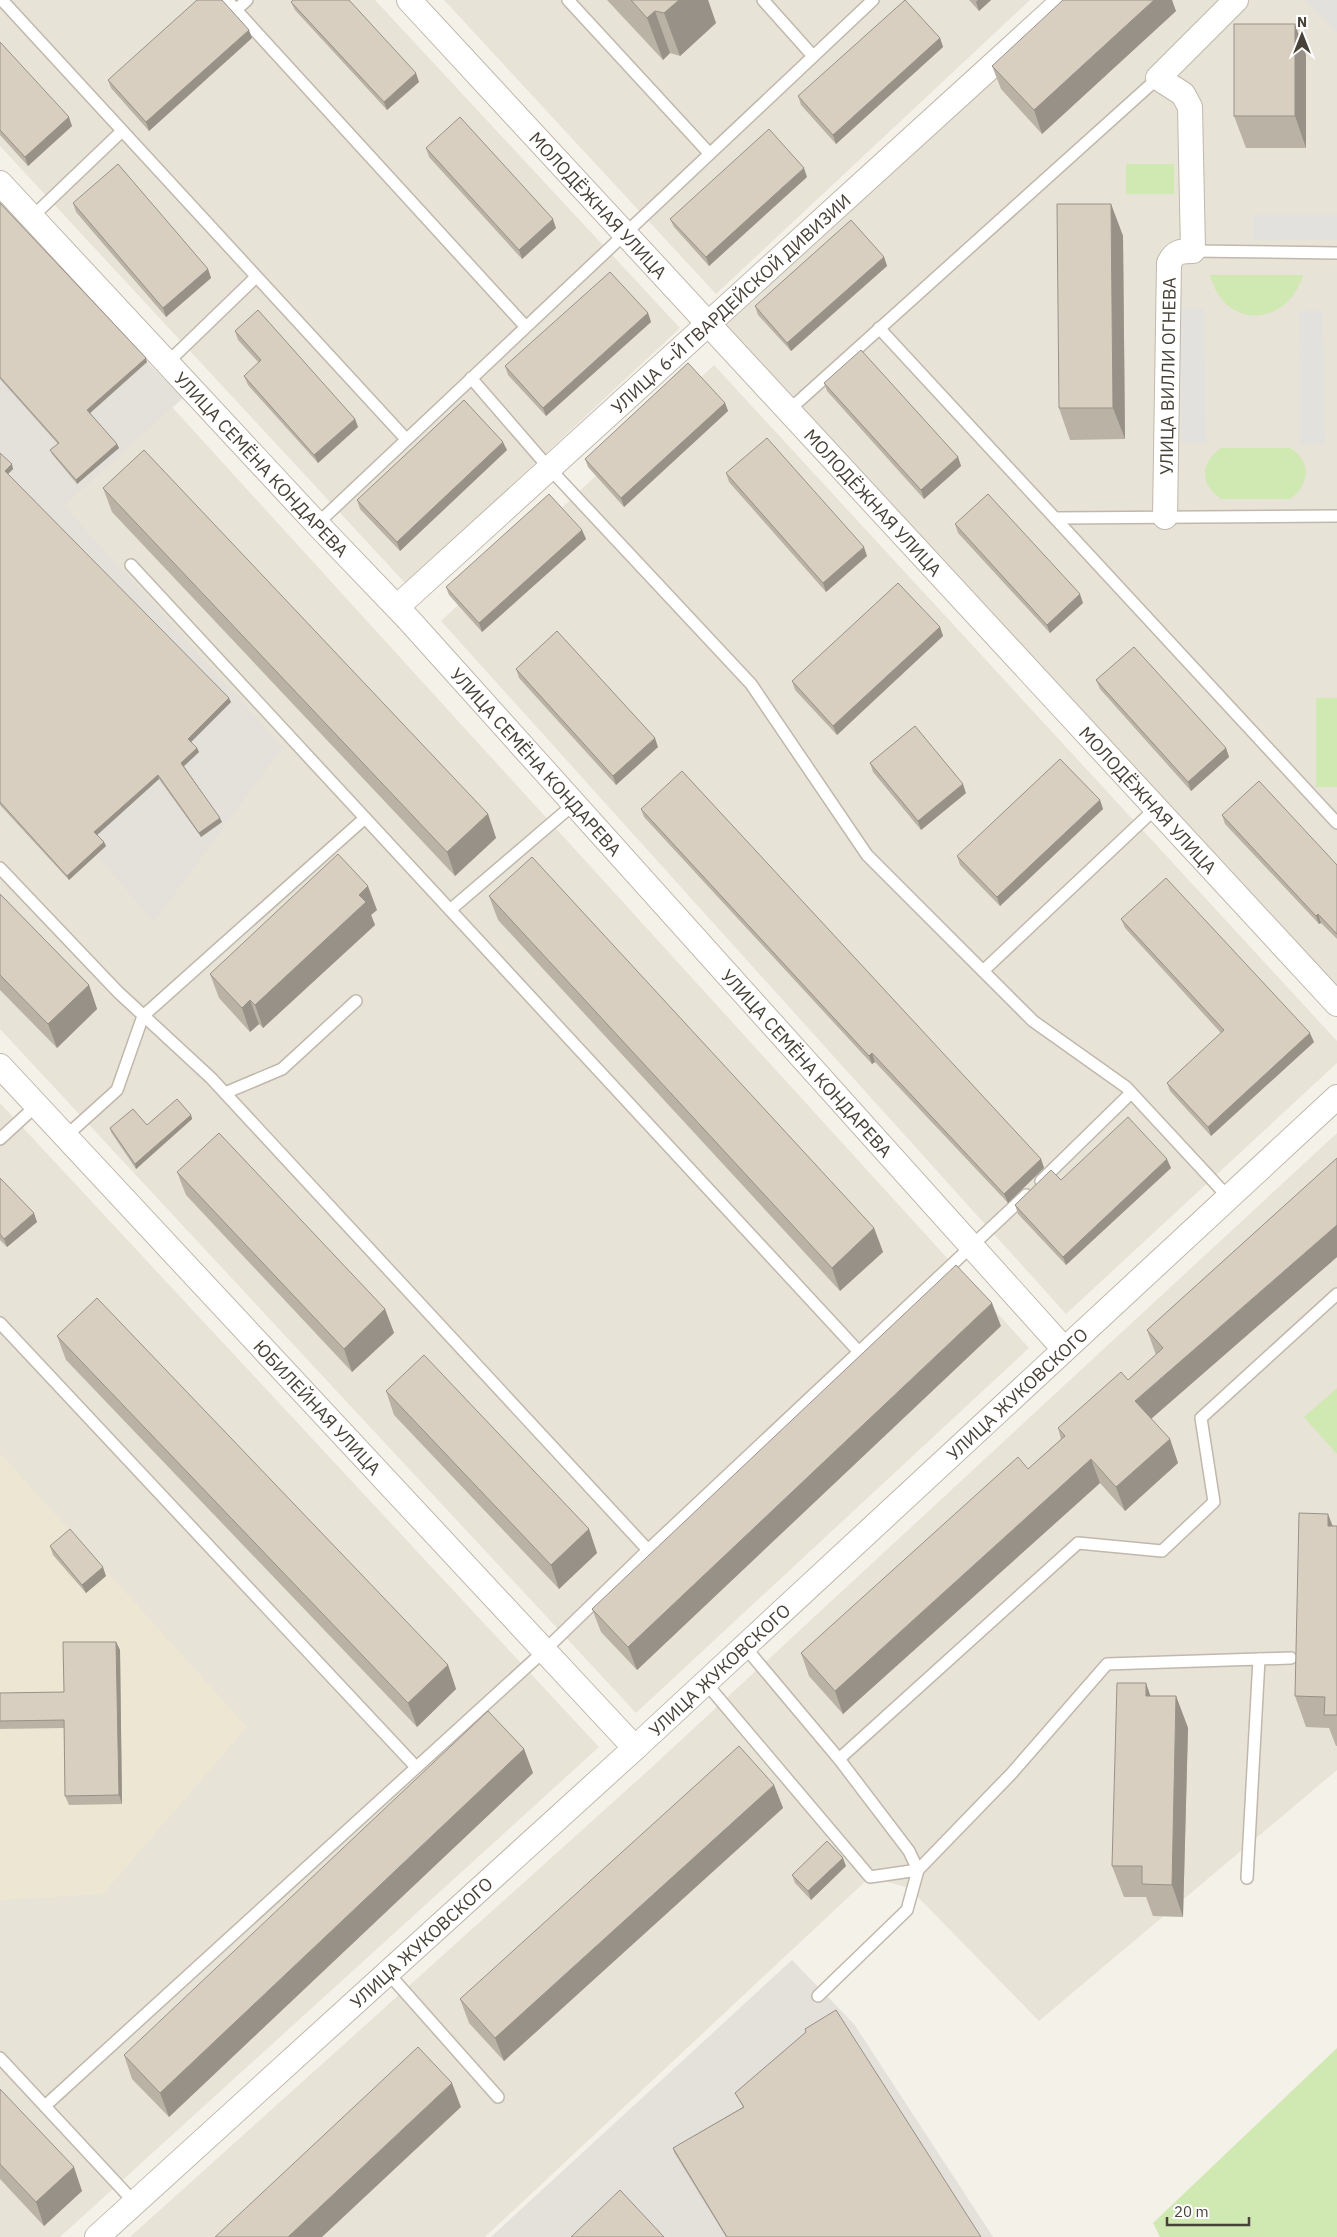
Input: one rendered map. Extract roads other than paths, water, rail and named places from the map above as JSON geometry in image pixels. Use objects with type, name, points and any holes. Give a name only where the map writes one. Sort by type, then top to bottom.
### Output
[{"type":"street","name":"МОЛОДЁЖНАЯ УЛИЦА","points":[[409,0],[1337,1004]]},
{"type":"street","name":"УЛИЦА 6-Й ГВАРДЕЙСКОЙ ДИВИЗИИ","points":[[397,607],[1064,0]]},
{"type":"street","points":[[1193,251],[1190,107],[1183,94],[1158,78],[1236,0]]},
{"type":"street","name":"УЛИЦА СЕМЁНА КОНДАРЕВА","points":[[0,183],[317,524],[397,607],[1064,1349]]},
{"type":"street","name":"УЛИЦА ВИЛЛИ ОГНЕВА","points":[[1166,518],[1169,263],[1173,255],[1181,251],[1193,251]]},
{"type":"street","name":"ЮБИЛЕЙНАЯ УЛИЦА","points":[[0,1066],[635,1748]]},
{"type":"street","name":"УЛИЦА ЖУКОВСКОГО","points":[[97,2237],[635,1748],[1337,1097]]},
{"type":"lane","points":[[2,0],[406,439]]},
{"type":"lane","points":[[227,0],[525,326]]},
{"type":"lane","points":[[236,10],[247,0]]},
{"type":"lane","points":[[568,0],[709,153]]},
{"type":"lane","points":[[763,0],[813,56]]},
{"type":"lane","points":[[317,524],[873,0]]},
{"type":"lane","points":[[789,410],[1158,78]]},
{"type":"lane","points":[[32,217],[122,131]]},
{"type":"lane","points":[[1193,251],[1337,253]]},
{"type":"lane","points":[[167,362],[256,276]]},
{"type":"lane","points":[[880,328],[1337,823]]},
{"type":"lane","points":[[471,378],[549,468],[751,684],[867,855],[1033,1021],[1131,1093],[1229,1198]]},
{"type":"lane","points":[[1055,518],[1337,516]]},
{"type":"lane","points":[[131,565],[860,1353]]},
{"type":"lane","points":[[450,910],[574,804]]},
{"type":"lane","points":[[983,971],[1156,808]]},
{"type":"lane","points":[[66,1136],[117,1090],[143,1016],[365,818]]},
{"type":"lane","points":[[0,868],[118,992],[225,1093],[648,1550]]},
{"type":"lane","points":[[225,1093],[282,1069],[356,1001]]},
{"type":"lane","points":[[45,2106],[544,1651],[648,1550],[972,1248],[1131,1093]]},
{"type":"lane","points":[[0,1139],[36,1105]]},
{"type":"lane","points":[[839,1759],[1078,1543],[1162,1551],[1214,1502],[1201,1418],[1337,1294]]},
{"type":"lane","points":[[0,1323],[416,1768]]},
{"type":"lane","points":[[745,1646],[839,1759],[909,1851],[918,1870]]},
{"type":"lane","points":[[818,1996],[907,1910],[918,1870],[1012,1773],[1107,1664],[1290,1658]]},
{"type":"lane","points":[[1247,1878],[1259,1659]]},
{"type":"lane","points":[[705,1682],[870,1877],[918,1870]]},
{"type":"lane","points":[[388,1973],[498,2097]]},
{"type":"lane","points":[[0,2058],[135,2203]]}]
